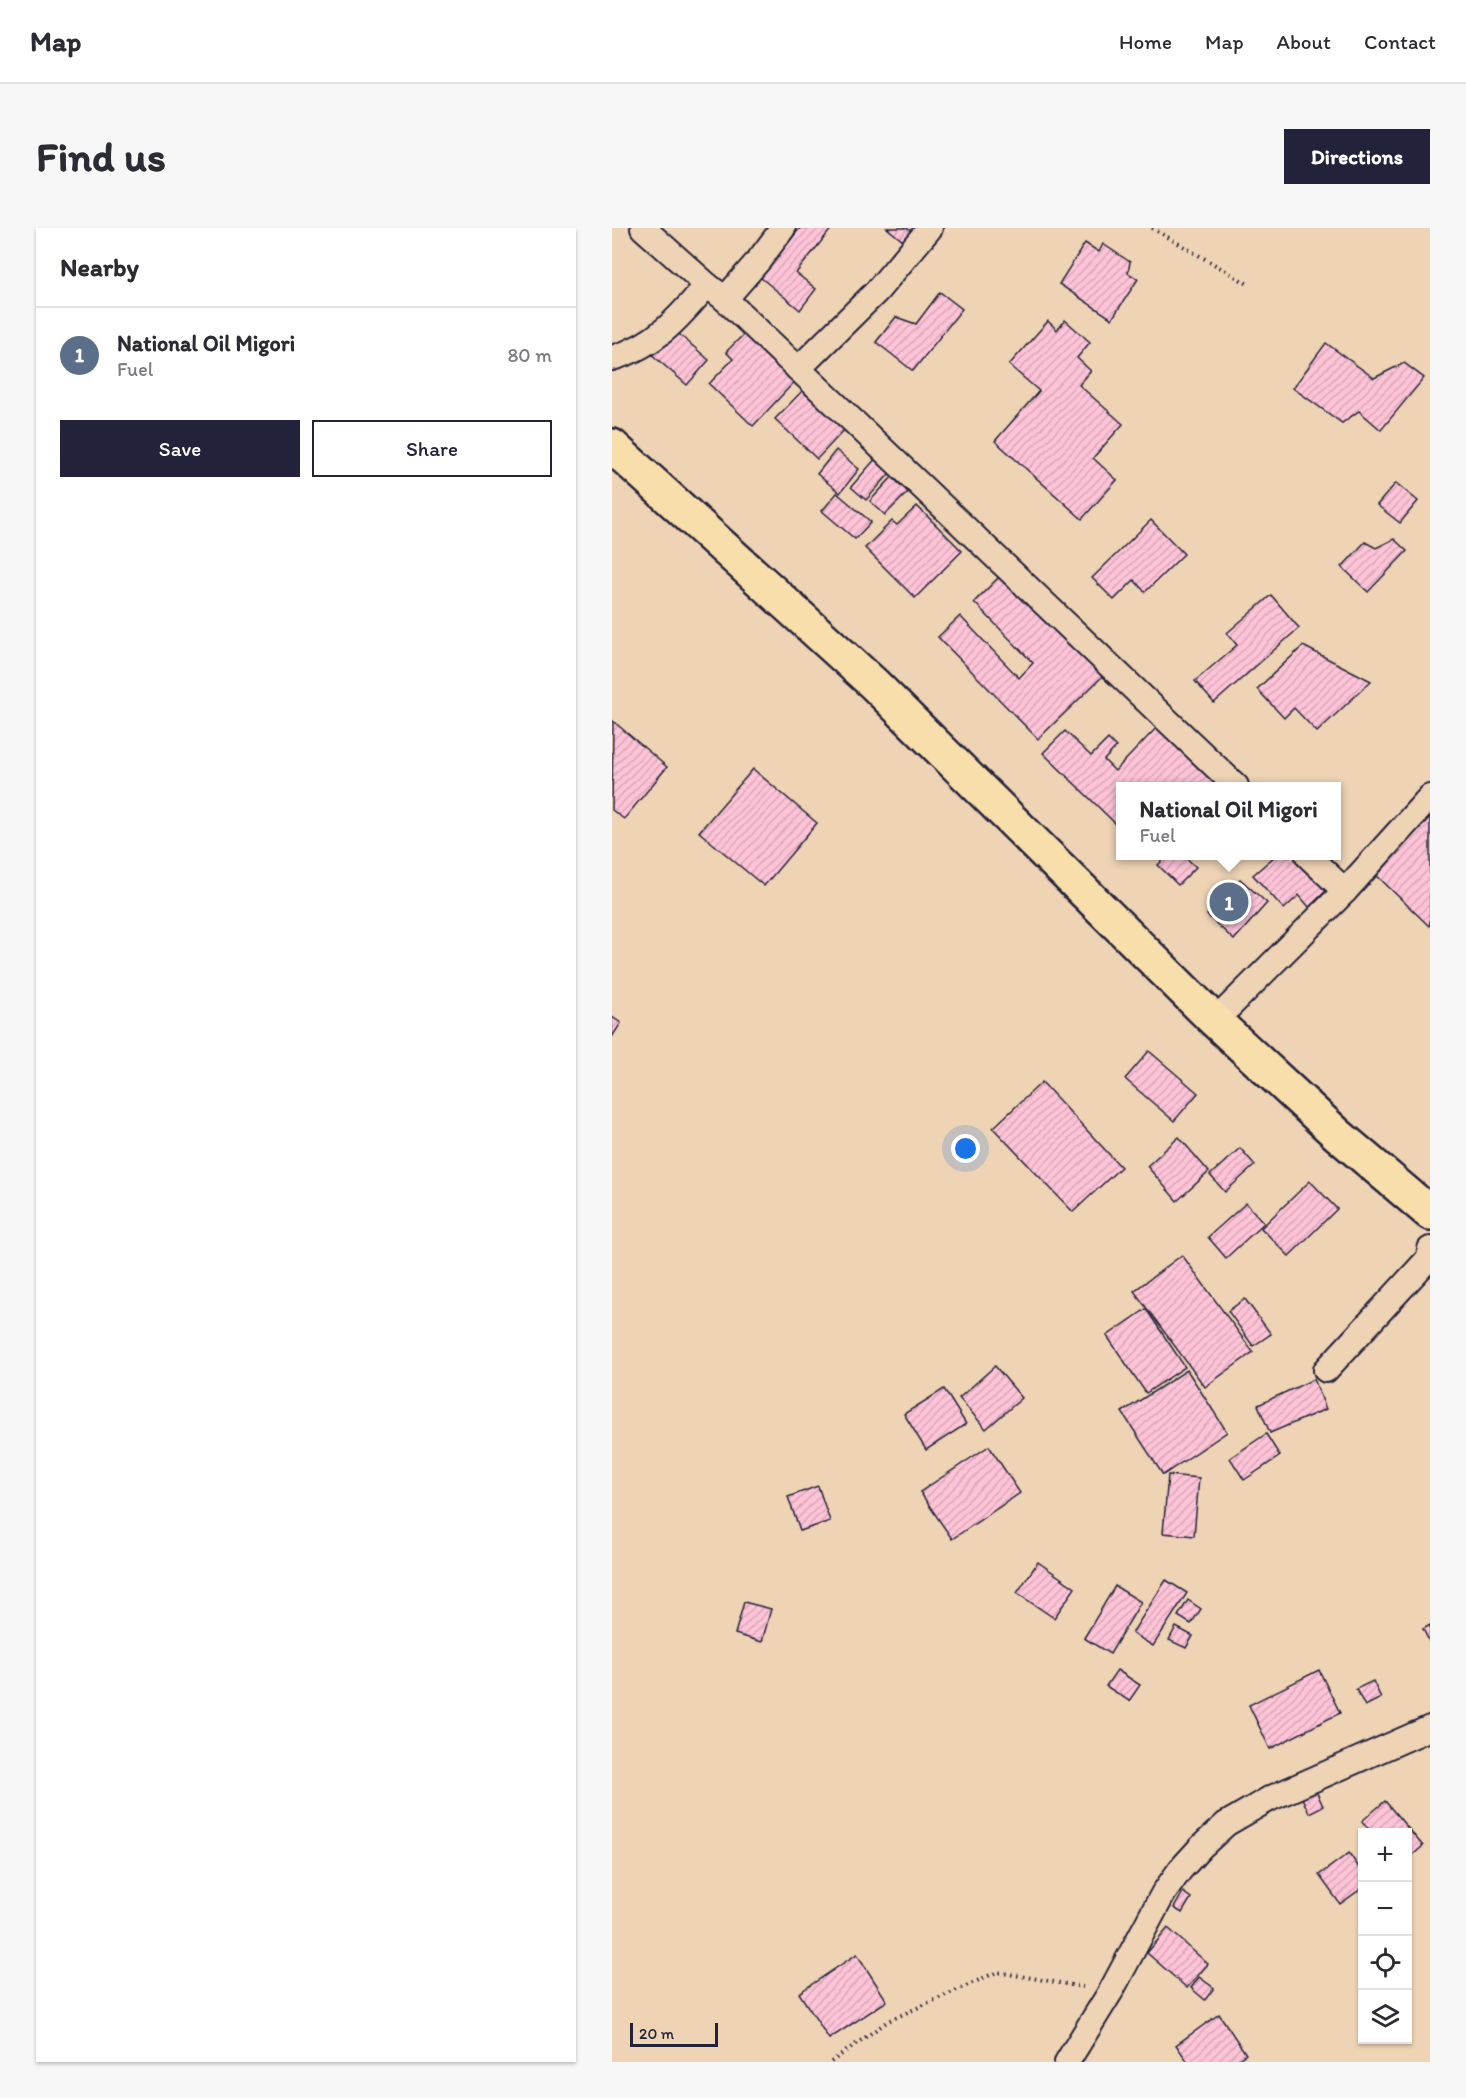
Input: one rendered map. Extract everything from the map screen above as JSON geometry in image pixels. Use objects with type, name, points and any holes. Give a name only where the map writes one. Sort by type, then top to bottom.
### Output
[{"type":"highway","points":[[612,446],[874,684],[1215,1021],[1338,1135],[1430,1214]]},
{"type":"street","points":[[643,228],[798,369],[1232,782]]},
{"type":"street","points":[[612,358],[648,344],[759,260],[783,228]]},
{"type":"street","points":[[798,369],[877,291],[930,228]]},
{"type":"street","points":[[1215,1021],[1346,891],[1430,797]]},
{"type":"street","points":[[1313,860],[1346,891]]},
{"type":"street","points":[[1326,1370],[1429,1258],[1430,1249]]},
{"type":"street","points":[[1067,2062],[1111,1991],[1163,1894],[1180,1870],[1201,1847],[1226,1824],[1269,1798],[1430,1728]]},
{"type":"path","points":[[1152,228],[1248,284]]},
{"type":"path","points":[[831,2062],[888,2021],[997,1972],[1111,1991]]},
{"type":"building","points":[[800,228],[832,228],[796,273],[816,289],[800,310],[760,277]]},
{"type":"building","points":[[887,228],[907,228],[917,237],[909,246]]},
{"type":"building","points":[[1085,243],[1099,252],[1103,244],[1130,262],[1128,273],[1138,279],[1112,319],[1059,284]]},
{"type":"building","points":[[940,292],[962,309],[913,371],[876,342],[896,317],[916,324]]},
{"type":"building","points":[[1065,320],[1090,342],[1077,358],[1091,371],[1079,385],[1123,424],[1093,458],[1117,480],[1082,519],[995,441],[1039,391],[1009,365],[1048,321],[1057,330]]},
{"type":"building","points":[[672,328],[709,360],[687,385],[650,353]]},
{"type":"building","points":[[748,330],[798,378],[753,426],[709,384],[733,359],[726,352]]},
{"type":"building","points":[[1326,343],[1374,378],[1404,363],[1424,378],[1381,430],[1359,411],[1342,423],[1293,388]]},
{"type":"building","points":[[805,388],[846,428],[817,459],[775,419]]},
{"type":"building","points":[[836,450],[859,469],[840,493],[817,474]]},
{"type":"building","points":[[877,457],[892,471],[866,500],[851,487]]},
{"type":"building","points":[[892,477],[908,492],[885,515],[870,501]]},
{"type":"building","points":[[1396,483],[1418,501],[1400,523],[1377,505]]},
{"type":"building","points":[[837,493],[871,522],[855,539],[822,511]]},
{"type":"building","points":[[917,506],[962,551],[915,598],[865,548],[892,521],[897,525]]},
{"type":"building","points":[[1151,520],[1184,554],[1145,592],[1134,580],[1114,600],[1092,578]]},
{"type":"building","points":[[1394,539],[1407,551],[1368,592],[1342,567],[1365,542],[1376,548]]},
{"type":"building","points":[[1005,571],[1105,674],[1038,739],[938,637],[960,616],[1019,678],[1033,663],[974,602]]},
{"type":"building","points":[[1271,595],[1299,628],[1214,703],[1195,681],[1237,645],[1227,633]]},
{"type":"building","points":[[1303,646],[1371,681],[1317,732],[1294,708],[1284,718],[1257,689]]},
{"type":"building","points":[[613,721],[667,767],[624,819],[612,810]]},
{"type":"building","points":[[1160,724],[1216,782],[1116,782],[1116,824],[1043,753],[1065,731],[1091,756],[1108,739],[1116,747],[1104,760],[1115,771]]},
{"type":"building","points":[[753,769],[817,823],[764,886],[699,832]]},
{"type":"building","points":[[1430,812],[1430,925],[1429,926],[1373,872]]},
{"type":"building","points":[[1163,860],[1188,860],[1196,867],[1178,885],[1158,865]]},
{"type":"building","points":[[1270,860],[1298,860],[1326,891],[1309,907],[1299,895],[1284,909],[1253,875]]},
{"type":"building","points":[[1240,879],[1267,903],[1234,940],[1207,915]]},
{"type":"building","points":[[612,1017],[621,1023],[612,1037]]},
{"type":"building","points":[[1149,1051],[1198,1093],[1174,1121],[1125,1079]]},
{"type":"building","points":[[1042,1082],[1121,1167],[1073,1212],[993,1128]]},
{"type":"building","points":[[1179,1137],[1209,1172],[1177,1201],[1147,1166]]},
{"type":"building","points":[[1240,1148],[1255,1165],[1225,1192],[1210,1175]]},
{"type":"building","points":[[1310,1181],[1337,1209],[1289,1256],[1261,1228]]},
{"type":"building","points":[[1246,1203],[1264,1223],[1226,1258],[1208,1237]]},
{"type":"building","points":[[1182,1255],[1253,1352],[1205,1387],[1134,1291]]},
{"type":"building","points":[[1245,1299],[1271,1334],[1253,1346],[1228,1311]]},
{"type":"building","points":[[1146,1309],[1185,1367],[1146,1393],[1107,1336]]},
{"type":"building","points":[[995,1366],[1022,1398],[986,1429],[959,1398]]},
{"type":"building","points":[[1187,1370],[1227,1432],[1163,1475],[1122,1412]]},
{"type":"building","points":[[1314,1379],[1326,1409],[1270,1433],[1258,1405]]},
{"type":"building","points":[[944,1389],[966,1424],[926,1450],[904,1414]]},
{"type":"building","points":[[1266,1434],[1280,1456],[1244,1480],[1230,1458]]},
{"type":"building","points":[[989,1446],[1020,1493],[952,1539],[920,1492]]},
{"type":"building","points":[[1168,1475],[1199,1478],[1194,1536],[1163,1533]]},
{"type":"building","points":[[818,1486],[830,1521],[800,1531],[788,1497]]},
{"type":"building","points":[[1038,1562],[1075,1588],[1054,1618],[1017,1593]]},
{"type":"building","points":[[1166,1580],[1187,1593],[1153,1646],[1132,1633]]},
{"type":"building","points":[[1115,1586],[1141,1602],[1110,1654],[1084,1638]]},
{"type":"building","points":[[1188,1600],[1201,1609],[1191,1624],[1178,1616]]},
{"type":"building","points":[[744,1602],[771,1609],[762,1642],[735,1634]]},
{"type":"building","points":[[1430,1625],[1430,1643],[1423,1629]]},
{"type":"building","points":[[1176,1627],[1193,1636],[1186,1648],[1169,1640]]},
{"type":"building","points":[[1117,1670],[1140,1685],[1129,1701],[1106,1686]]},
{"type":"building","points":[[1319,1670],[1340,1713],[1270,1749],[1249,1705]]},
{"type":"building","points":[[1373,1681],[1381,1698],[1365,1706],[1356,1689]]},
{"type":"building","points":[[1316,1791],[1323,1806],[1309,1813],[1302,1798]]},
{"type":"building","points":[[1385,1801],[1408,1828],[1368,1828],[1362,1821]]},
{"type":"building","points":[[1412,1833],[1423,1846],[1412,1856]]},
{"type":"building","points":[[1349,1853],[1358,1866],[1358,1891],[1340,1904],[1319,1875]]},
{"type":"building","points":[[1183,1892],[1191,1898],[1182,1913],[1174,1908]]},
{"type":"building","points":[[1168,1928],[1208,1964],[1187,1988],[1147,1953]]},
{"type":"building","points":[[857,1954],[887,2001],[829,2039],[799,1993]]},
{"type":"building","points":[[1199,1977],[1214,1988],[1205,2000],[1191,1988]]},
{"type":"building","points":[[1219,2014],[1246,2054],[1234,2062],[1188,2062],[1176,2045]]},
{"type":"place","name":"National Oil Migori","points":[[1229,902]]}]
